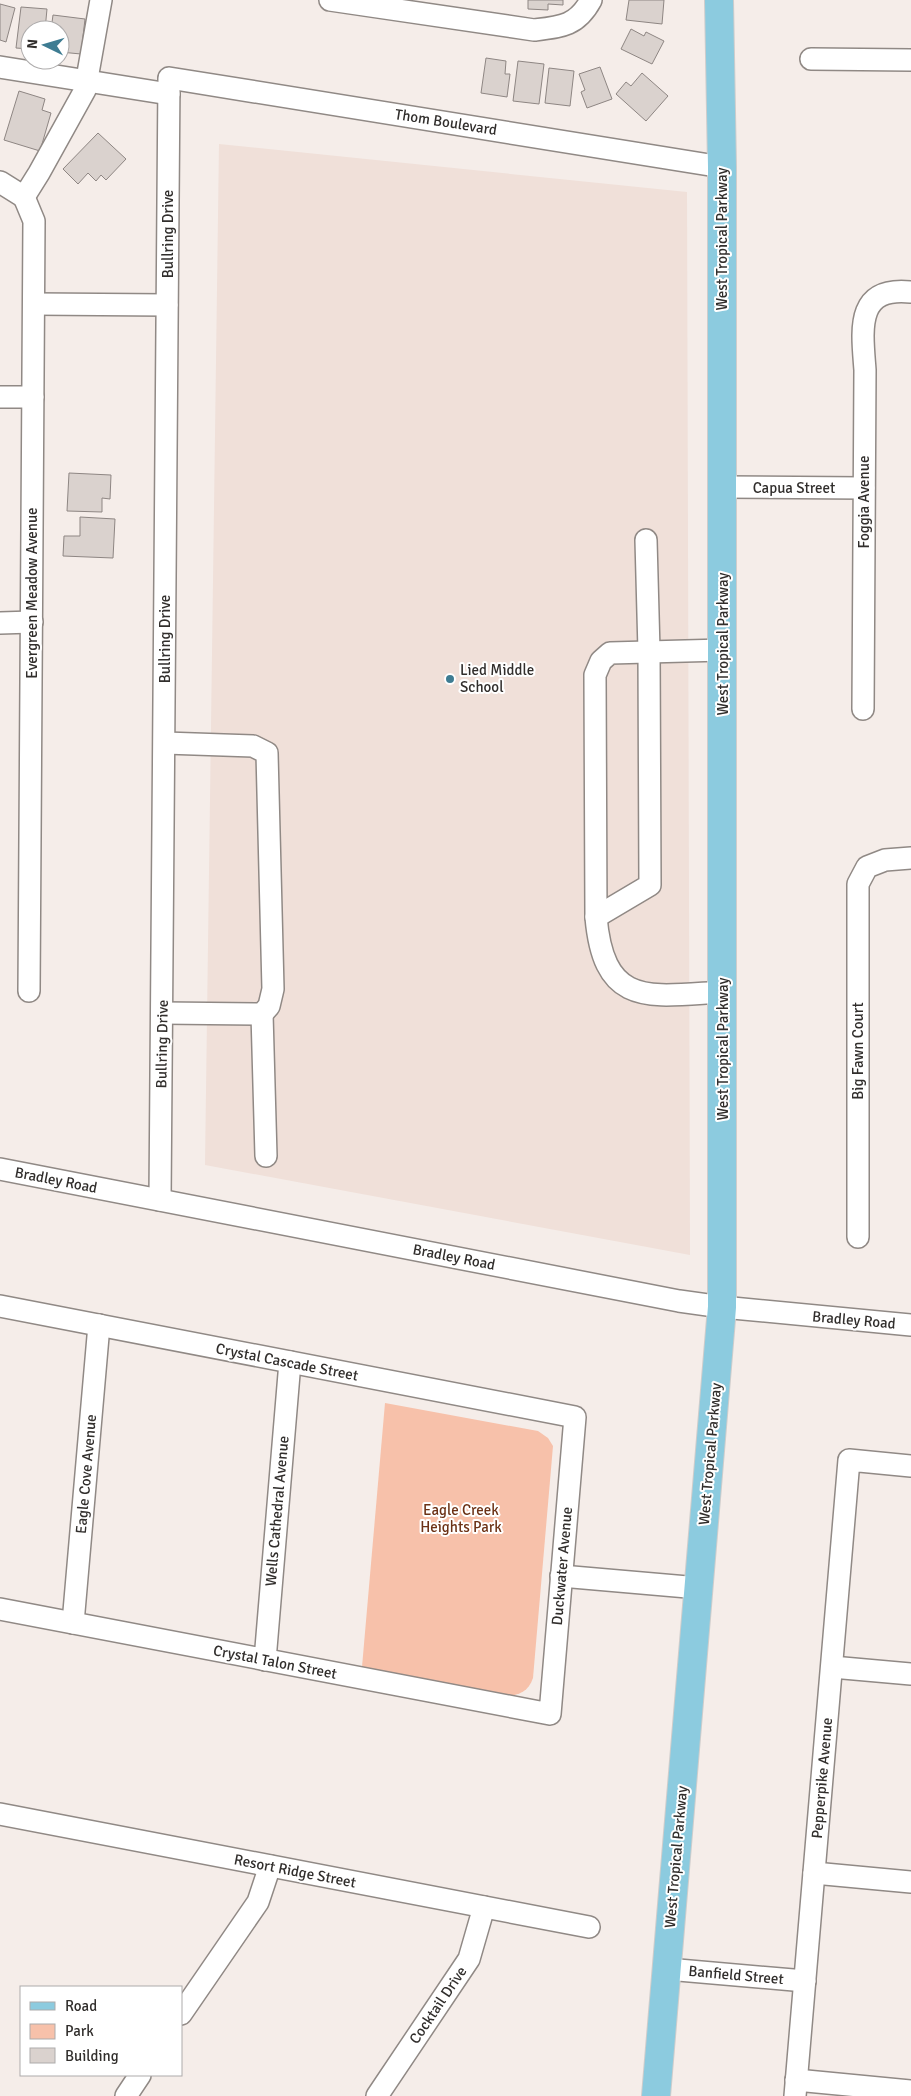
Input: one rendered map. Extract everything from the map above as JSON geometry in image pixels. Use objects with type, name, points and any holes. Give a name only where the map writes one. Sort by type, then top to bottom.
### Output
[{"type":"main road","name":"West Tropical Parkway","points":[[656,2096],[722,1307],[723,488],[722,167],[719,0]]},
{"type":"street","points":[[0,182],[24,197],[39,173],[85,90],[101,0]]},
{"type":"street","points":[[330,0],[534,30],[564,26],[578,18],[591,0]]},
{"type":"street","points":[[812,59],[911,60]]},
{"type":"street","name":"Thom Boulevard","points":[[0,67],[87,80],[169,86],[722,167]]},
{"type":"street","name":"Bullring Drive","points":[[160,1200],[169,86]]},
{"type":"street","name":"Evergreen Meadow Avenue","points":[[24,197],[34,222],[30,991]]},
{"type":"street","name":"Foggia Avenue","points":[[863,709],[865,370],[863,340],[865,315],[875,298],[894,290],[911,292]]},
{"type":"street","points":[[34,304],[167,305]]},
{"type":"street","points":[[0,397],[33,397]]},
{"type":"street","name":"Capua Street","points":[[723,488],[864,488]]},
{"type":"street","points":[[596,917],[650,885],[649,651],[646,540]]},
{"type":"street","points":[[0,623],[32,622]]},
{"type":"street","points":[[723,650],[610,653],[601,661],[595,675],[596,917],[598,940],[603,958],[611,974],[624,986],[637,992],[659,995],[723,992]]},
{"type":"street","points":[[165,743],[254,746],[267,753],[269,759],[273,989],[269,1006],[262,1014],[266,1156]]},
{"type":"street","name":"Big Fawn Court","points":[[858,1237],[858,884],[867,866],[885,860],[911,858]]},
{"type":"street","points":[[162,1013],[262,1014]]},
{"type":"street","name":"Bradley Road","points":[[0,1169],[679,1301],[722,1307],[911,1325]]},
{"type":"street","name":"Crystal Cascade Street","points":[[0,1306],[575,1417]]},
{"type":"street","name":"Eagle Cove Avenue","points":[[74,1623],[99,1326]]},
{"type":"street","name":"Wells Cathedral Avenue","points":[[265,1660],[290,1362]]},
{"type":"street","name":"Duckwater Avenue","points":[[550,1714],[575,1417]]},
{"type":"street","name":"Pepperpike Avenue","points":[[796,2088],[849,1460],[911,1466]]},
{"type":"street","points":[[561,1576],[699,1588]]},
{"type":"street","name":"Crystal Talon Street","points":[[0,1609],[550,1714]]},
{"type":"street","points":[[832,1667],[911,1674]]},
{"type":"street","name":"Resort Ridge Street","points":[[0,1814],[589,1926]]},
{"type":"street","points":[[182,2013],[258,1902],[270,1866]]},
{"type":"street","points":[[814,1873],[911,1882]]},
{"type":"street","name":"Cocktail Drive","points":[[384,2093],[469,1959],[484,1907]]},
{"type":"street","name":"Banfield Street","points":[[667,1969],[805,1981]]},
{"type":"street","points":[[126,2096],[139,2076]]},
{"type":"street","points":[[796,2088],[911,2091]]},
{"type":"shaded area","name":"Lied Middle School","points":[[219,144],[687,192],[690,1255],[205,1165]]},
{"type":"green space","name":"Eagle Creek Heights Park","points":[[385,1403],[538,1431],[548,1438],[553,1446],[533,1678],[528,1687],[521,1693],[503,1696],[362,1667]]},
{"type":"building","points":[[528,0],[563,0],[563,5],[548,4],[548,10],[528,9]]},
{"type":"building","points":[[629,0],[664,0],[662,24],[626,20]]},
{"type":"building","points":[[0,4],[15,8],[6,42],[0,40]]},
{"type":"building","points":[[21,7],[47,9],[46,20],[20,20],[20,48],[16,48]]},
{"type":"building","points":[[53,15],[85,19],[81,54],[70,53],[70,20],[52,20]]},
{"type":"building","points":[[631,29],[644,36],[646,32],[664,41],[652,64],[621,49]]},
{"type":"building","points":[[486,58],[506,61],[505,74],[510,74],[507,97],[481,93]]},
{"type":"building","points":[[518,61],[544,64],[539,104],[513,101]]},
{"type":"building","points":[[600,67],[612,99],[587,108],[581,92],[585,90],[579,74]]},
{"type":"building","points":[[549,68],[574,71],[570,106],[545,103]]},
{"type":"building","points":[[642,73],[668,96],[646,121],[616,94],[626,82],[631,86]]},
{"type":"building","points":[[19,91],[45,99],[42,110],[51,113],[40,151],[4,140]]},
{"type":"building","points":[[98,133],[126,159],[106,180],[101,175],[96,181],[88,173],[78,184],[63,169]]},
{"type":"building","points":[[69,473],[111,475],[110,499],[102,498],[102,512],[67,511]]},
{"type":"building","points":[[80,517],[115,519],[113,558],[63,556],[64,536],[80,536]]},
{"type":"place","name":"Lied Middle School","points":[[450,679]]}]
